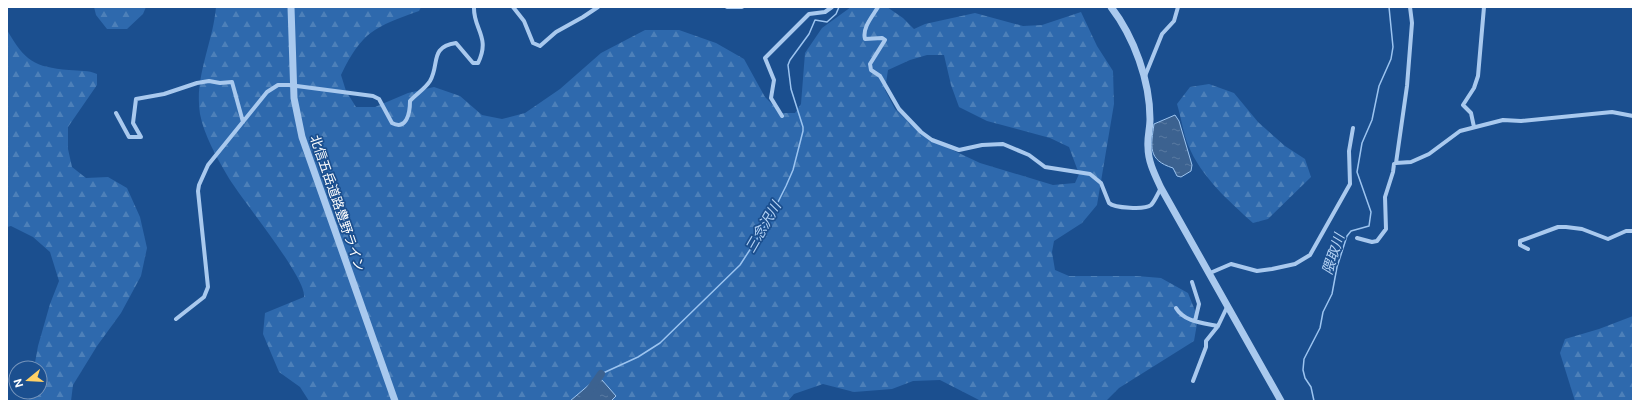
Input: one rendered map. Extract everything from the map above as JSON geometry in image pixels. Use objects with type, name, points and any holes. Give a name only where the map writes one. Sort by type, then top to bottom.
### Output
[{"type":"street","name":"北信五岳道路豊野ライン","points":[[291,7],[294,86],[297,116],[302,138],[395,401]]},
{"type":"street","points":[[176,319],[207,294],[208,287],[198,191],[208,165],[272,87],[278,85],[294,86],[373,96],[379,99],[392,123],[396,125],[402,124],[408,119],[410,102],[426,86],[431,78],[436,59],[441,49],[456,43],[473,63],[478,63],[483,48],[483,37],[474,7]]},
{"type":"street","points":[[513,7],[524,21],[533,44],[540,46],[545,44],[556,32],[583,18],[598,7]]},
{"type":"street","points":[[727,7],[742,7]]},
{"type":"street","points":[[782,116],[770,98],[774,80],[765,58],[809,14],[825,12],[832,7]]},
{"type":"street","points":[[878,7],[865,28],[864,36],[865,39],[882,38],[885,40],[870,64],[871,70],[880,76],[890,95],[907,118],[932,140],[959,150],[982,145],[1003,144],[1029,155],[1045,167],[1090,174],[1101,183],[1109,203],[1115,206],[1146,208],[1152,204],[1161,188]]},
{"type":"street","points":[[1111,7],[1131,40],[1144,80],[1150,119],[1148,146],[1149,158],[1161,188],[1282,401]]},
{"type":"street","points":[[1144,80],[1162,34],[1174,22],[1178,7]]},
{"type":"street","points":[[1357,238],[1372,242],[1377,241],[1386,229],[1387,219],[1385,197],[1394,164],[1396,163],[1408,86],[1412,23],[1410,7]]},
{"type":"street","points":[[1474,127],[1471,113],[1463,105],[1474,88],[1478,76],[1484,7]]},
{"type":"street","points":[[116,113],[129,137],[141,137],[133,123],[136,99],[164,94],[197,83],[209,81],[220,83],[232,82],[243,122]]},
{"type":"street","points":[[1396,163],[1411,162],[1429,154],[1460,131],[1503,120],[1528,120],[1612,112],[1633,116]]},
{"type":"street","points":[[1210,273],[1231,264],[1257,271],[1281,268],[1307,258],[1350,184],[1349,151],[1352,128]]},
{"type":"street","points":[[1528,249],[1520,245],[1520,241],[1558,227],[1582,229],[1608,239],[1626,231],[1633,231]]},
{"type":"street","points":[[1192,282],[1199,304],[1195,321]]},
{"type":"street","points":[[1193,381],[1206,346],[1206,341],[1218,326],[1228,304]]},
{"type":"street","points":[[1176,308],[1179,314],[1195,321],[1218,326]]},
{"type":"green space","points":[[94,7],[146,7],[143,14],[127,29],[107,29],[96,15]]},
{"type":"green space","points":[[216,7],[421,7],[419,11],[371,32],[356,49],[341,75],[346,91],[356,107],[375,107],[408,93],[434,87],[460,96],[482,115],[502,119],[525,113],[560,89],[601,53],[645,30],[679,30],[716,43],[744,59],[765,97],[781,113],[795,113],[801,104],[805,53],[822,28],[851,7],[887,7],[903,18],[914,29],[925,24],[975,13],[1023,26],[1042,25],[1081,12],[1097,46],[1113,71],[1114,104],[1097,205],[1082,223],[1054,241],[1052,252],[1055,270],[1069,276],[1137,276],[1161,278],[1188,293],[1198,318],[1194,341],[1119,388],[1106,401],[981,401],[940,380],[913,381],[892,389],[854,392],[823,384],[794,394],[788,401],[309,401],[300,387],[279,372],[263,334],[265,313],[304,297],[302,287],[295,273],[272,238],[227,175],[211,146],[204,130],[200,114],[199,100],[202,73]],"holes":[[[927,55],[944,55],[951,85],[959,107],[987,121],[1050,138],[1069,147],[1079,174],[1075,183],[1053,185],[980,163],[946,147],[917,130],[895,109],[885,90],[888,70],[910,60]]]},
{"type":"green space","points":[[7,30],[19,49],[39,64],[57,69],[87,71],[97,74],[97,85],[68,127],[68,149],[72,167],[86,178],[108,177],[127,188],[140,217],[147,248],[141,276],[121,313],[97,346],[73,385],[71,401],[29,401],[48,400],[48,360],[35,360],[50,304],[59,281],[50,252],[33,237],[11,226],[7,227]]},
{"type":"green space","points":[[1209,84],[1234,93],[1258,122],[1285,146],[1305,159],[1311,177],[1268,219],[1253,223],[1216,188],[1201,168],[1188,145],[1177,104],[1190,87]]},
{"type":"green space","points":[[1633,316],[1633,401],[1575,401],[1560,353],[1565,339],[1599,329]]},
{"type":"water","points":[[1175,115],[1179,121],[1192,165],[1191,171],[1181,177],[1177,176],[1173,168],[1159,161],[1155,156],[1152,145],[1154,124]]},
{"type":"water","points":[[597,378],[602,380],[616,396],[611,401],[570,401]]},
{"type":"waterway","name":"三念沢川","points":[[601,374],[638,357],[660,343],[740,265],[768,222],[793,170],[803,131],[791,89],[788,65],[809,34],[815,20],[827,22],[836,14],[839,7]]},
{"type":"waterway","name":"隈取川","points":[[1314,401],[1311,387],[1305,378],[1303,370],[1304,359],[1320,328],[1323,312],[1332,294],[1337,267],[1347,236],[1351,231],[1369,226],[1371,212],[1357,172],[1362,143],[1372,120],[1379,86],[1391,59],[1393,47],[1389,7]]},
{"type":"waterway","name":"三念沢川","points":[[582,401],[601,374]]}]
